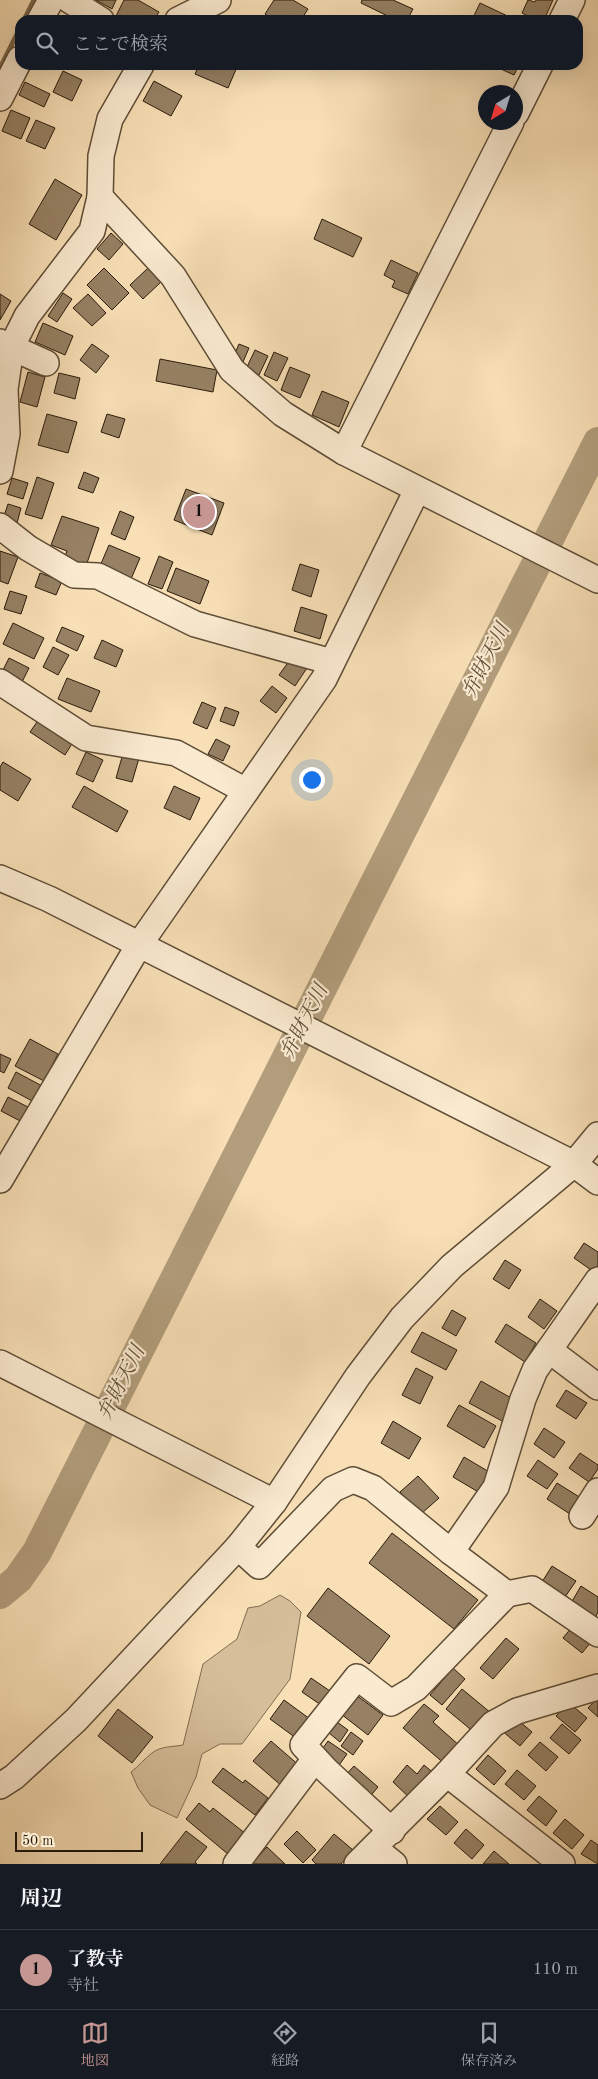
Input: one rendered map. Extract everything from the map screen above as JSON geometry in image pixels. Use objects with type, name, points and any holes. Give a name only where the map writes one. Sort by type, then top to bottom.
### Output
[{"type":"street","points":[[43,15],[51,0]]},
{"type":"street","points":[[69,0],[93,15]]},
{"type":"street","points":[[188,15],[218,0]]},
{"type":"street","points":[[564,15],[572,0]]},
{"type":"street","points":[[0,98],[15,69]]},
{"type":"street","points":[[0,471],[7,434],[5,344],[92,231],[100,197],[101,156],[110,119],[138,70]]},
{"type":"street","points":[[523,99],[538,70]]},
{"type":"street","points":[[344,452],[506,130]]},
{"type":"street","points":[[100,197],[173,276],[232,370],[283,414],[344,452],[598,580]]},
{"type":"street","points":[[5,344],[46,363]]},
{"type":"street","points":[[0,1180],[139,945],[324,679],[417,490]]},
{"type":"street","points":[[0,526],[28,548],[74,575],[98,576],[195,624],[332,662]]},
{"type":"street","points":[[0,682],[86,738],[176,753],[246,791]]},
{"type":"street","points":[[0,878],[49,899],[574,1164],[598,1182]]},
{"type":"street","points":[[0,1786],[14,1777],[76,1720],[238,1547],[274,1502],[358,1376],[402,1318],[452,1266],[574,1164],[598,1135]]},
{"type":"street","points":[[452,1552],[496,1487],[522,1399],[535,1370],[598,1280]]},
{"type":"street","points":[[549,1350],[598,1386]]},
{"type":"street","points":[[0,1363],[274,1502]]},
{"type":"street","points":[[238,1547],[260,1566],[333,1489],[352,1480],[373,1488],[507,1594]]},
{"type":"street","points":[[582,1516],[598,1491]]},
{"type":"street","points":[[392,1830],[302,1745],[357,1676],[391,1703],[416,1688],[507,1594],[532,1589],[598,1634]]},
{"type":"street","points":[[365,1856],[447,1774],[493,1724],[517,1711],[598,1687]]},
{"type":"street","points":[[236,1864],[315,1759]]},
{"type":"street","points":[[447,1774],[562,1864]]},
{"type":"street","points":[[365,1856],[394,1864]]},
{"type":"shaded area","points":[[280,1595],[290,1601],[301,1612],[290,1679],[242,1744],[220,1744],[202,1754],[196,1777],[177,1818],[150,1805],[138,1788],[131,1772],[155,1751],[183,1745],[203,1664],[237,1639],[248,1608],[260,1606]]},
{"type":"building","points":[[96,0],[116,0],[112,9]]},
{"type":"building","points":[[124,0],[138,0],[159,12],[157,15],[116,15]]},
{"type":"building","points":[[274,0],[293,0],[308,9],[304,15],[265,14]]},
{"type":"building","points":[[362,0],[393,0],[413,9],[410,15],[386,15],[361,3]]},
{"type":"building","points":[[528,0],[535,2],[536,0],[553,0],[546,15],[526,15],[522,13]]},
{"type":"building","points":[[480,3],[505,15],[474,15]]},
{"type":"building","points":[[197,70],[236,70],[228,88],[195,74]]},
{"type":"building","points":[[503,70],[516,70],[514,75]]},
{"type":"building","points":[[63,71],[82,80],[72,101],[53,92]]},
{"type":"building","points":[[154,81],[182,96],[171,116],[143,101]]},
{"type":"building","points":[[25,82],[50,94],[44,107],[19,95]]},
{"type":"building","points":[[11,110],[30,118],[21,139],[2,131]]},
{"type":"building","points":[[36,120],[55,128],[45,149],[26,141]]},
{"type":"building","points":[[55,179],[82,195],[56,240],[29,224]]},
{"type":"building","points":[[322,219],[362,238],[353,257],[314,239]]},
{"type":"building","points":[[111,233],[123,244],[109,260],[97,249]]},
{"type":"building","points":[[391,260],[418,273],[408,294],[392,287],[395,281],[384,275]]},
{"type":"building","points":[[104,268],[129,293],[112,310],[87,285]]},
{"type":"building","points":[[148,268],[161,282],[143,299],[130,285]]},
{"type":"building","points":[[63,293],[72,299],[57,322],[48,316]]},
{"type":"building","points":[[0,294],[11,301],[0,320]]},
{"type":"building","points":[[88,294],[106,313],[92,326],[73,308]]},
{"type":"building","points":[[43,323],[73,336],[65,355],[35,342]]},
{"type":"building","points":[[92,344],[109,356],[96,373],[80,360]]},
{"type":"building","points":[[239,344],[249,348],[243,362],[233,358]]},
{"type":"building","points":[[255,350],[268,356],[259,375],[246,369]]},
{"type":"building","points":[[274,352],[288,358],[277,381],[264,375]]},
{"type":"building","points":[[160,359],[217,370],[213,392],[156,381]]},
{"type":"building","points":[[290,367],[310,375],[300,398],[281,390]]},
{"type":"building","points":[[28,372],[45,377],[37,407],[20,402]]},
{"type":"building","points":[[59,373],[80,378],[75,399],[54,393]]},
{"type":"building","points":[[322,391],[349,402],[339,427],[312,415]]},
{"type":"building","points":[[47,414],[77,422],[68,453],[38,445]]},
{"type":"building","points":[[107,414],[125,419],[119,438],[101,432]]},
{"type":"building","points":[[84,472],[99,478],[93,493],[78,488]]},
{"type":"building","points":[[37,477],[54,483],[42,519],[25,514]]},
{"type":"building","points":[[12,478],[28,483],[23,499],[7,494]]},
{"type":"building","points":[[186,489],[224,503],[212,535],[174,520]]},
{"type":"building","points":[[8,504],[21,508],[16,527],[2,522]]},
{"type":"building","points":[[120,511],[134,517],[125,540],[111,534]]},
{"type":"building","points":[[62,516],[99,528],[86,566],[64,558],[67,551],[51,545]]},
{"type":"building","points":[[109,545],[140,558],[131,579],[100,566]]},
{"type":"building","points":[[0,551],[18,557],[8,584],[0,581]]},
{"type":"building","points":[[159,556],[173,562],[162,589],[148,584]]},
{"type":"building","points":[[300,564],[319,570],[311,597],[292,590]]},
{"type":"building","points":[[176,568],[209,581],[200,604],[167,591]]},
{"type":"building","points":[[40,573],[62,581],[56,595],[35,587]]},
{"type":"building","points":[[10,591],[27,596],[21,614],[4,609]]},
{"type":"building","points":[[301,607],[327,615],[320,639],[294,631]]},
{"type":"building","points":[[13,623],[44,638],[34,659],[3,644]]},
{"type":"building","points":[[62,627],[84,636],[77,651],[56,641]]},
{"type":"building","points":[[102,640],[123,650],[116,667],[94,658]]},
{"type":"building","points":[[53,647],[69,655],[58,675],[43,667]]},
{"type":"building","points":[[292,657],[307,668],[295,686],[279,675]]},
{"type":"building","points":[[9,658],[29,668],[22,682],[2,672]]},
{"type":"building","points":[[67,678],[100,691],[91,712],[58,699]]},
{"type":"building","points":[[272,686],[287,698],[276,713],[260,701]]},
{"type":"building","points":[[202,702],[216,708],[207,729],[193,723]]},
{"type":"building","points":[[225,707],[239,712],[234,726],[220,721]]},
{"type":"building","points":[[39,719],[73,742],[65,755],[30,732]]},
{"type":"building","points":[[216,739],[230,746],[223,761],[208,754]]},
{"type":"building","points":[[124,750],[140,755],[132,782],[116,778]]},
{"type":"building","points":[[86,752],[103,760],[93,782],[76,774]]},
{"type":"building","points":[[3,762],[31,779],[18,801],[0,790],[0,767]]},
{"type":"building","points":[[84,786],[128,811],[117,832],[72,807]]},
{"type":"building","points":[[174,786],[200,798],[190,820],[164,808]]},
{"type":"building","points":[[30,1039],[58,1054],[44,1081],[15,1066]]},
{"type":"building","points":[[0,1054],[11,1059],[4,1073],[0,1071]]},
{"type":"building","points":[[16,1072],[44,1087],[36,1103],[8,1088]]},
{"type":"building","points":[[8,1097],[32,1109],[24,1123],[1,1111]]},
{"type":"building","points":[[584,1243],[598,1252],[598,1265],[594,1272],[574,1258]]},
{"type":"building","points":[[505,1260],[521,1270],[509,1289],[493,1279]]},
{"type":"building","points":[[540,1299],[557,1311],[544,1329],[528,1317]]},
{"type":"building","points":[[452,1310],[466,1318],[456,1336],[442,1328]]},
{"type":"building","points":[[506,1324],[536,1343],[525,1362],[495,1342]]},
{"type":"building","points":[[422,1332],[457,1350],[446,1370],[411,1352]]},
{"type":"building","points":[[416,1368],[433,1377],[420,1404],[402,1395]]},
{"type":"building","points":[[481,1381],[513,1399],[502,1421],[469,1403]]},
{"type":"building","points":[[566,1390],[587,1403],[576,1419],[556,1406]]},
{"type":"building","points":[[459,1405],[496,1426],[484,1448],[447,1426]]},
{"type":"building","points":[[393,1421],[421,1438],[409,1459],[381,1443]]},
{"type":"building","points":[[544,1428],[565,1442],[554,1458],[534,1444]]},
{"type":"building","points":[[580,1453],[598,1465],[598,1469],[589,1482],[569,1468]]},
{"type":"building","points":[[464,1457],[491,1473],[480,1493],[453,1477]]},
{"type":"building","points":[[538,1460],[558,1474],[547,1489],[527,1476]]},
{"type":"building","points":[[418,1476],[439,1498],[421,1514],[400,1492]]},
{"type":"building","points":[[557,1483],[581,1498],[570,1514],[547,1499]]},
{"type":"building","points":[[392,1533],[478,1600],[454,1629],[369,1563]]},
{"type":"building","points":[[552,1566],[576,1581],[565,1597],[542,1582]]},
{"type":"building","points":[[581,1586],[598,1597],[598,1612],[595,1618],[571,1603]]},
{"type":"building","points":[[328,1588],[390,1636],[369,1664],[307,1616]]},
{"type":"building","points":[[572,1627],[591,1642],[582,1653],[563,1638]]},
{"type":"building","points":[[506,1638],[519,1649],[493,1679],[480,1668]]},
{"type":"building","points":[[453,1668],[465,1679],[442,1705],[430,1695]]},
{"type":"building","points":[[311,1678],[330,1691],[321,1705],[302,1692]]},
{"type":"building","points":[[462,1689],[491,1713],[475,1733],[446,1709]]},
{"type":"building","points":[[356,1695],[383,1715],[368,1735],[341,1714]]},
{"type":"building","points":[[598,1697],[598,1717],[588,1708]]},
{"type":"building","points":[[284,1700],[310,1719],[296,1738],[270,1719]]},
{"type":"building","points":[[568,1702],[587,1718],[575,1732],[556,1716]]},
{"type":"building","points":[[424,1704],[439,1716],[433,1722],[461,1747],[446,1765],[403,1728]]},
{"type":"building","points":[[118,1709],[153,1737],[132,1763],[98,1736]]},
{"type":"building","points":[[513,1716],[532,1732],[520,1746],[501,1730]]},
{"type":"building","points":[[337,1722],[348,1730],[340,1742],[329,1733]]},
{"type":"building","points":[[562,1724],[581,1740],[569,1754],[550,1738]]},
{"type":"building","points":[[351,1732],[363,1741],[353,1755],[341,1746]]},
{"type":"building","points":[[271,1741],[301,1767],[283,1787],[253,1761]]},
{"type":"building","points":[[328,1741],[347,1754],[337,1768],[318,1755]]},
{"type":"building","points":[[540,1742],[558,1757],[546,1771],[528,1755]]},
{"type":"building","points":[[488,1755],[506,1771],[494,1785],[476,1769]]},
{"type":"building","points":[[407,1765],[417,1774],[424,1765],[436,1775],[413,1801],[393,1782]]},
{"type":"building","points":[[354,1766],[378,1787],[367,1800],[343,1778]]},
{"type":"building","points":[[223,1768],[243,1783],[245,1780],[268,1798],[255,1815],[212,1782]]},
{"type":"building","points":[[517,1770],[536,1786],[524,1800],[505,1784]]},
{"type":"building","points":[[539,1796],[557,1811],[546,1826],[527,1810]]},
{"type":"building","points":[[199,1803],[210,1812],[213,1808],[246,1834],[229,1855],[186,1819]]},
{"type":"building","points":[[440,1806],[458,1822],[446,1835],[427,1819]]},
{"type":"building","points":[[565,1819],[584,1835],[572,1849],[553,1833]]},
{"type":"building","points":[[466,1829],[484,1845],[472,1859],[454,1843]]},
{"type":"building","points":[[186,1831],[207,1847],[195,1862],[197,1864],[160,1864]]},
{"type":"building","points":[[297,1831],[316,1850],[303,1863],[284,1844]]},
{"type":"building","points":[[334,1834],[353,1850],[341,1864],[316,1864],[312,1860]]},
{"type":"building","points":[[591,1840],[598,1845],[598,1864],[581,1854]]},
{"type":"building","points":[[267,1847],[285,1864],[251,1864]]},
{"type":"building","points":[[494,1851],[509,1864],[483,1864]]},
{"type":"waterway","points":[[26,15],[34,0]]},
{"type":"waterway","points":[[0,68],[15,38]]},
{"type":"waterway","name":"弁財天川","points":[[0,1594],[18,1579],[37,1552],[598,442]]},
{"type":"place","name":"了教寺","points":[[199,512]]}]
